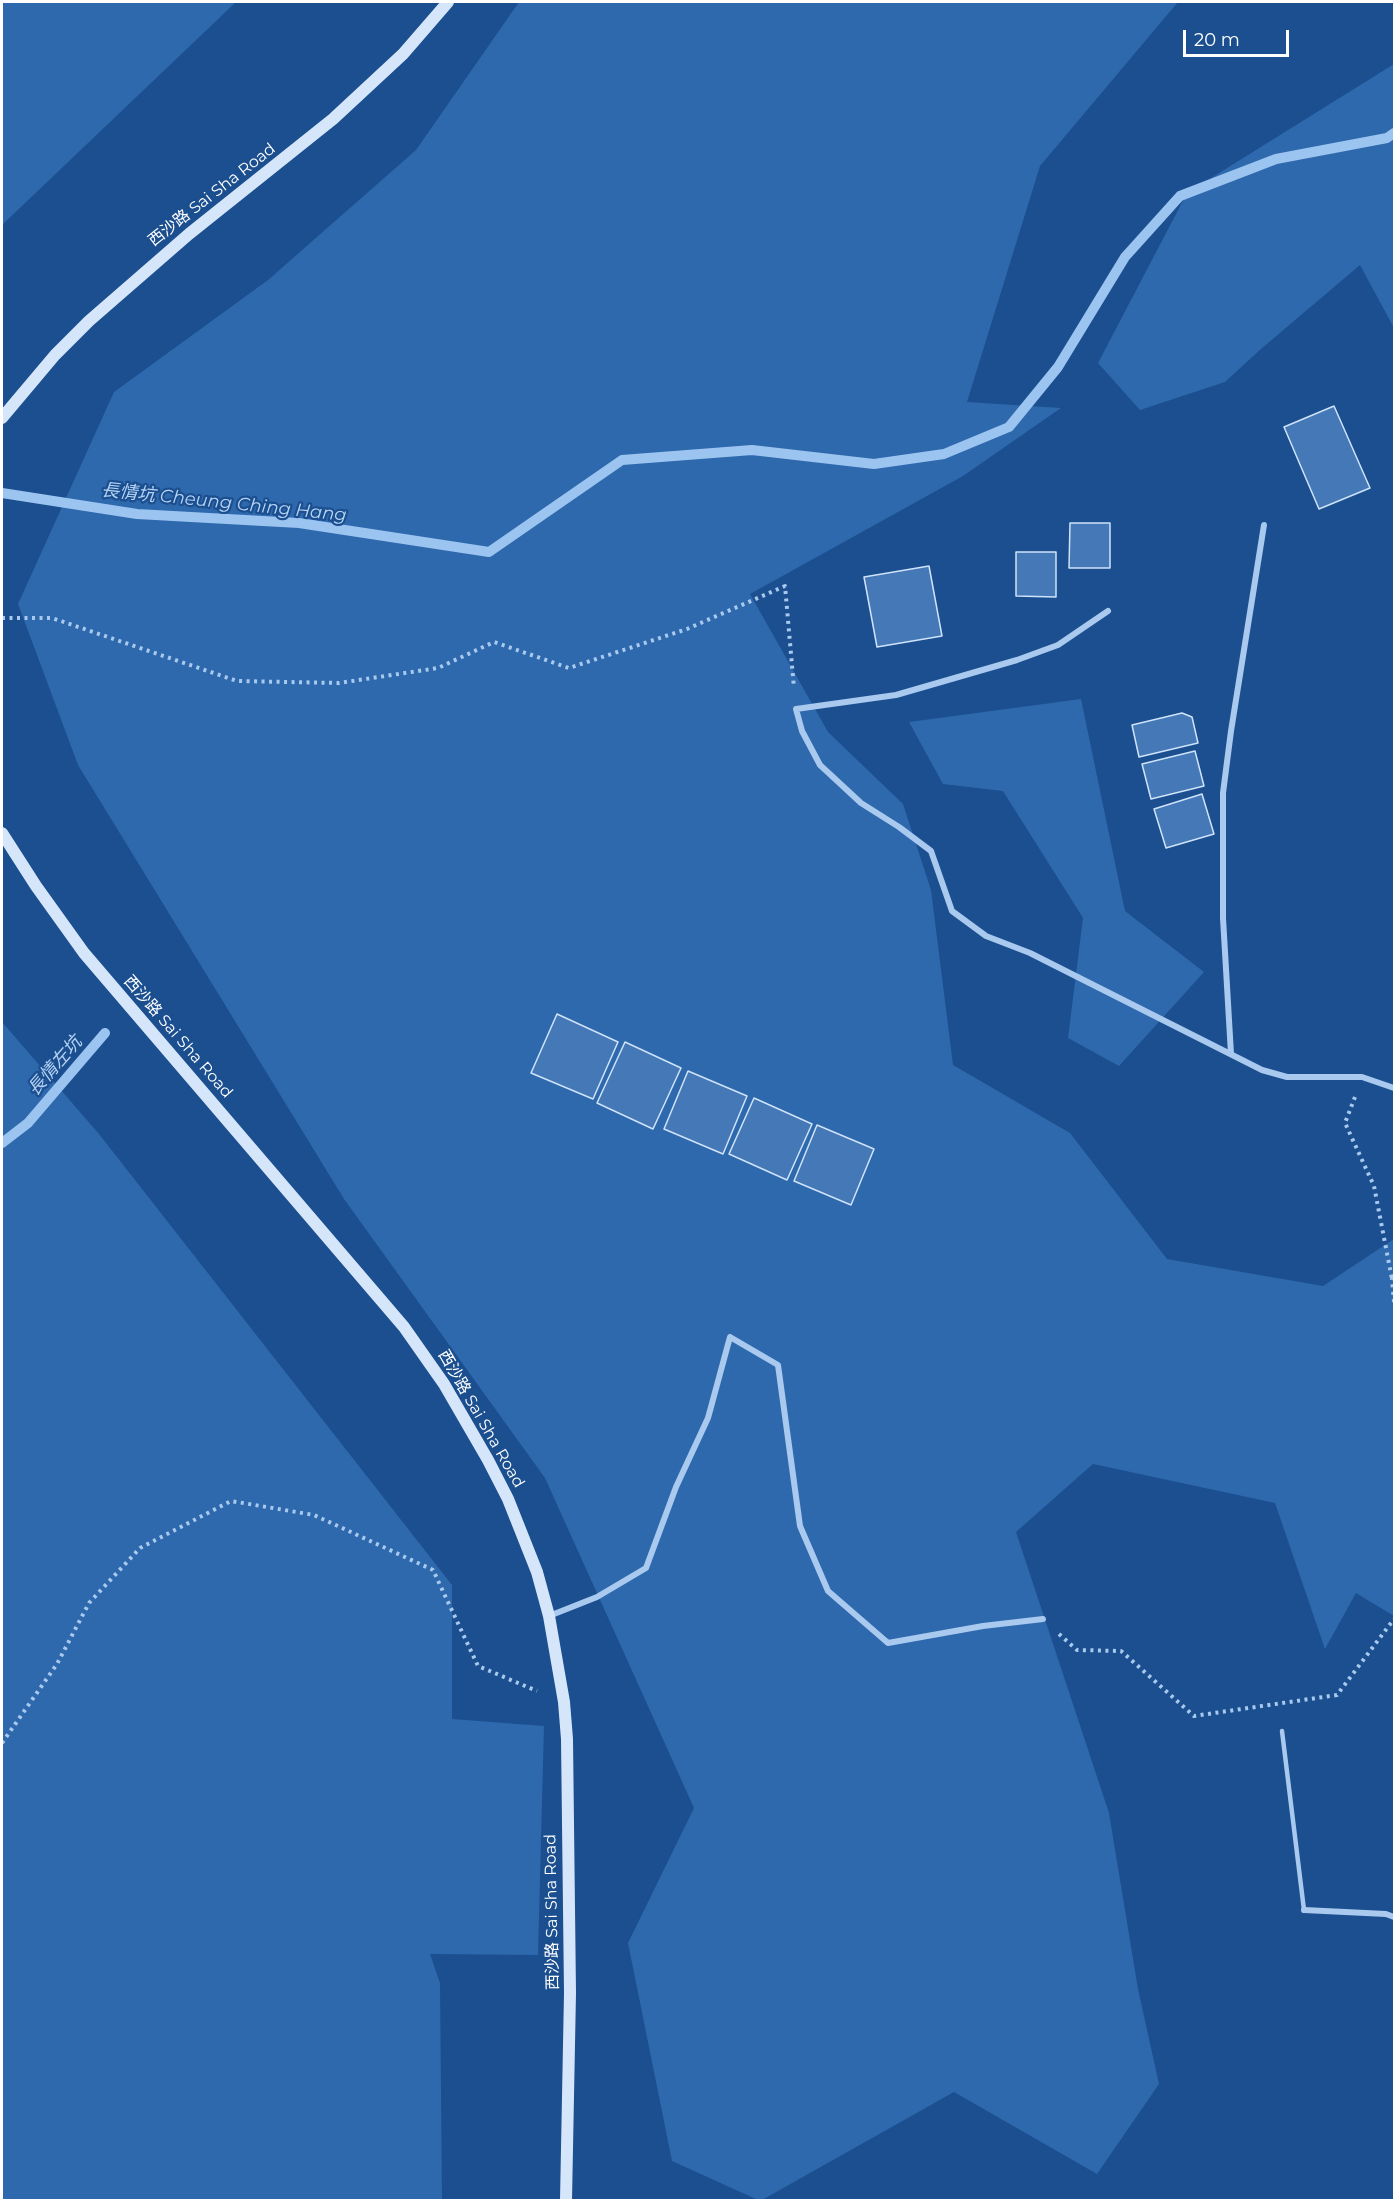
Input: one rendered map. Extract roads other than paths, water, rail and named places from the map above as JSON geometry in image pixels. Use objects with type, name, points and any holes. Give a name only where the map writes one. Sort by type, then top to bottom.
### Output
[{"type":"main road","name":"西沙路 Sai Sha Road","points":[[2,418],[55,355],[113,298],[189,234],[333,120],[403,54],[448,2]]},
{"type":"main road","name":"西沙路 Sai Sha Road","points":[[2,833],[36,886],[84,953],[376,1293],[424,1353],[462,1414],[508,1499],[537,1572],[549,1616],[564,1701],[567,1739],[570,1993],[566,2200]]},
{"type":"street","points":[[1231,1054],[1223,918],[1223,794],[1264,525]]},
{"type":"street","points":[[1108,611],[1058,645],[1017,660],[896,695],[796,709],[802,731],[820,765],[861,803],[931,851],[952,911],[986,936],[1030,953],[1262,1070],[1287,1077],[1362,1077],[1395,1088]]},
{"type":"street","points":[[549,1616],[597,1597],[646,1568],[676,1487],[708,1418],[730,1337],[778,1365],[800,1526],[828,1591],[888,1643],[983,1626],[1043,1619]]},
{"type":"street","points":[[1304,1910],[1386,1914],[1395,1917]]},
{"type":"lane","points":[[1282,1731],[1304,1910]]},
{"type":"waterway","name":"長情坑 Cheung Ching Hang","points":[[2,493],[137,514],[299,523],[489,552],[622,460],[752,450],[874,464],[944,454],[1009,427],[1058,367],[1125,257],[1180,196],[1276,159],[1387,138],[1394,133]]},
{"type":"waterway","name":"長情左坑","points":[[2,1143],[28,1123],[105,1033]]}]
